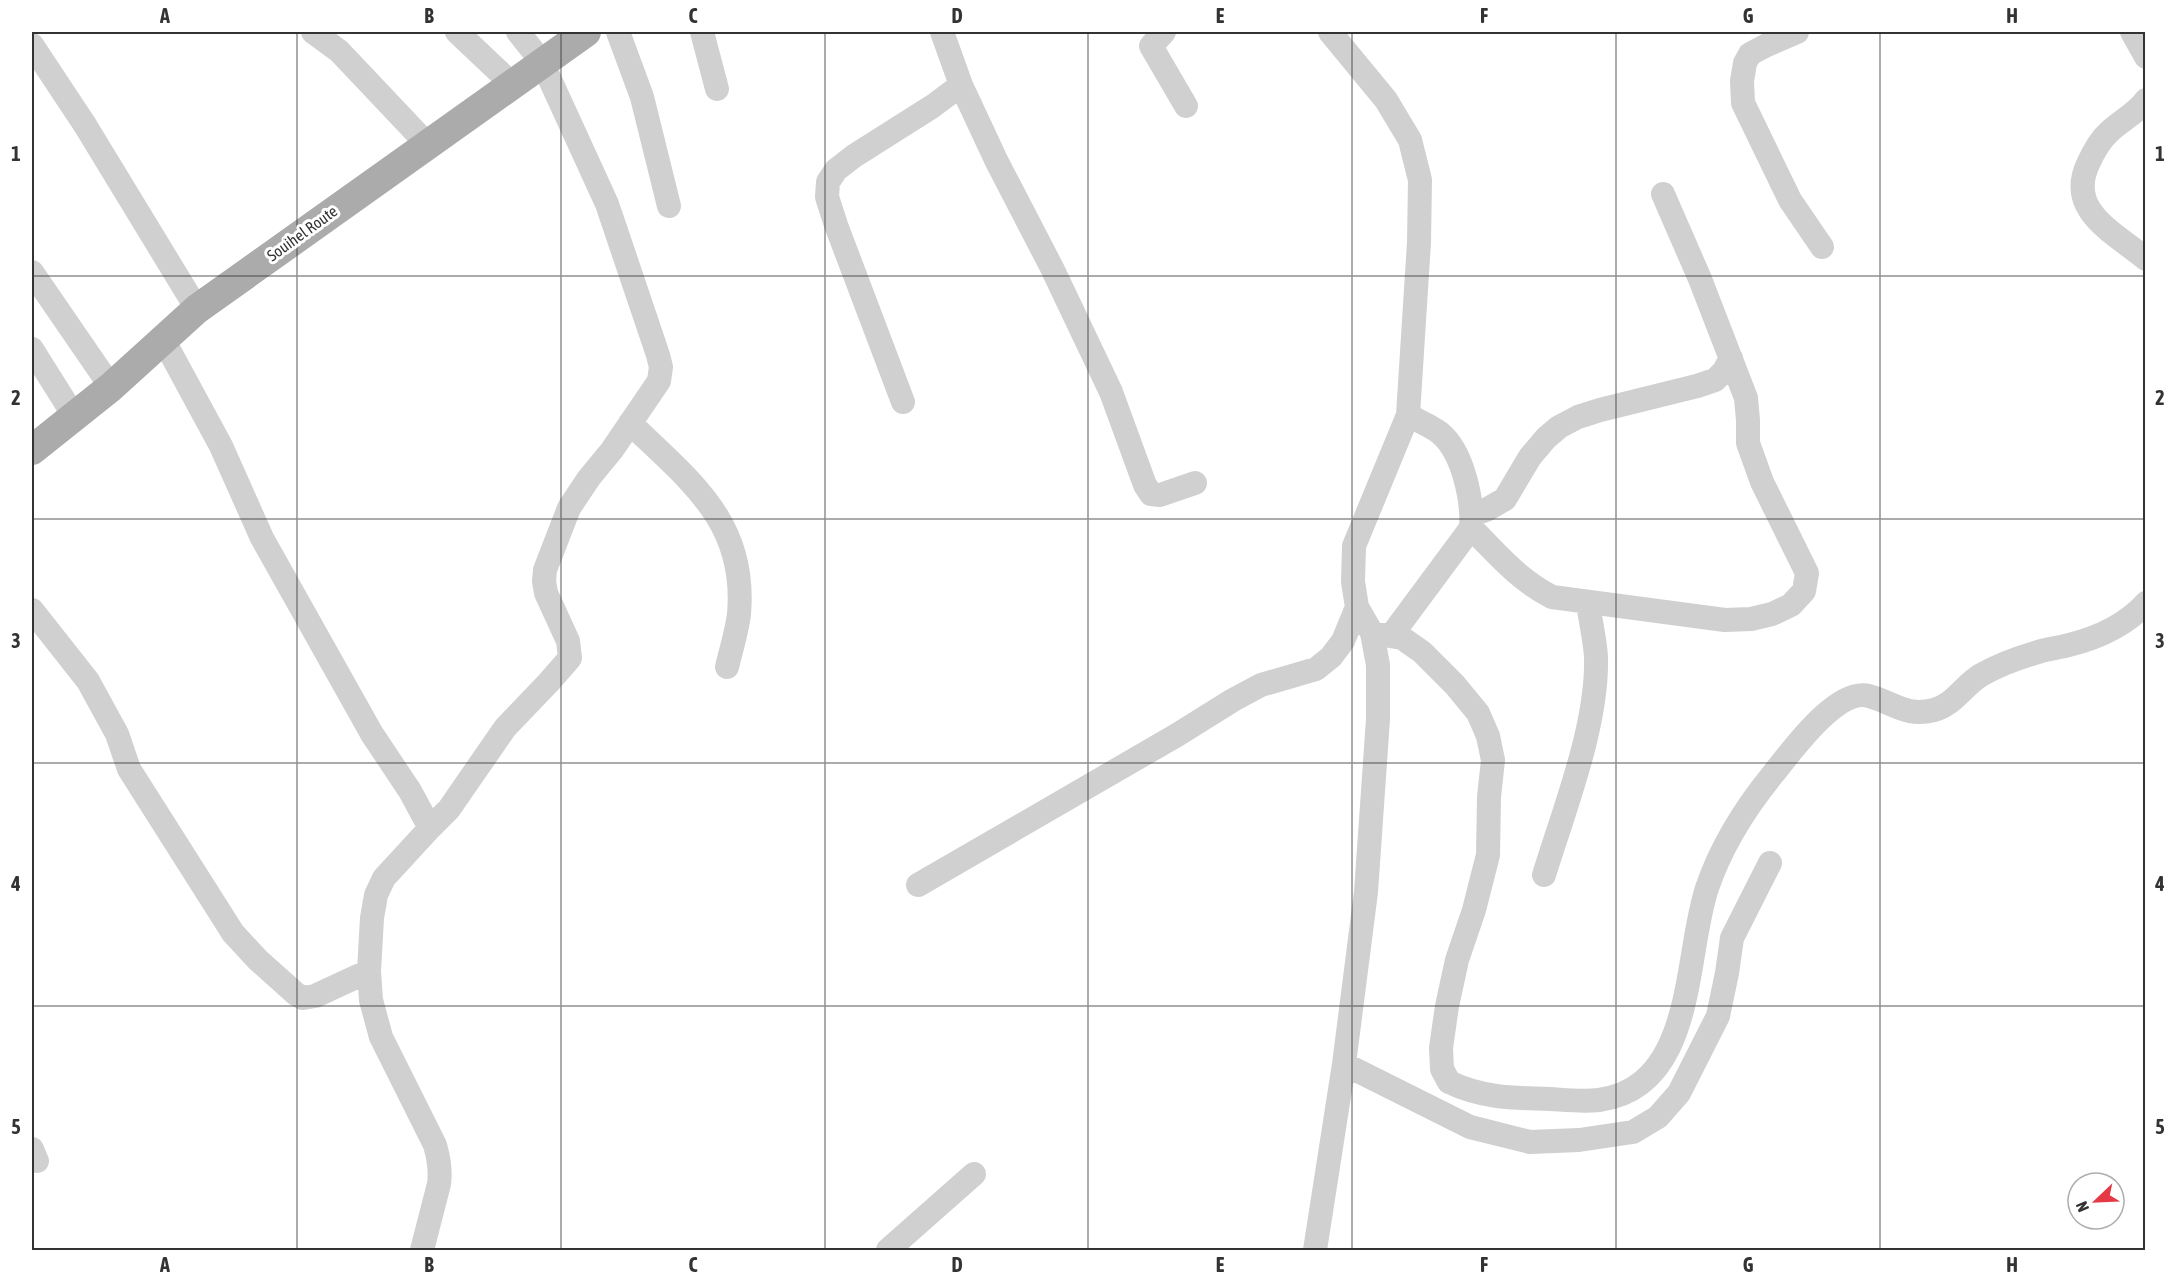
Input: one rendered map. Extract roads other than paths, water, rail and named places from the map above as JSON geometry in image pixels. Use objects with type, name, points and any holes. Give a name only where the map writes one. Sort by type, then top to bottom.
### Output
[{"type":"main road","name":"Souihel Route","points":[[32,450],[111,387],[196,309],[586,32]]},
{"type":"street","points":[[313,32],[339,51],[427,144]]},
{"type":"street","points":[[457,32],[512,84]]},
{"type":"street","points":[[422,1251],[441,1173],[435,1145],[381,1036],[371,1000],[369,971],[372,918],[376,895],[384,878],[449,809],[504,728],[570,658],[568,641],[546,593],[545,570],[569,508],[588,478],[612,450],[661,375],[660,361],[607,204],[542,62],[518,32]]},
{"type":"street","points":[[618,32],[642,97],[669,206]]},
{"type":"street","points":[[702,32],[717,89]]},
{"type":"street","points":[[942,32],[961,85],[1111,392],[1145,485],[1151,494],[1160,495],[1195,483]]},
{"type":"street","points":[[1164,32],[1151,45],[1186,106]]},
{"type":"street","points":[[918,885],[1177,735],[1233,700],[1261,685],[1316,669],[1331,657],[1343,641],[1357,607],[1353,582],[1354,546],[1408,415],[1419,242],[1420,180],[1410,140],[1386,100],[1330,32]]},
{"type":"street","points":[[1797,32],[1750,54],[1745,63],[1742,81],[1743,103],[1790,200],[1821,247]]},
{"type":"street","points":[[2132,32],[2145,57]]},
{"type":"street","points":[[32,45],[85,125],[196,309]]},
{"type":"street","points":[[903,402],[836,225],[827,196],[828,182],[836,170],[854,156],[933,106],[961,85]]},
{"type":"street","points":[[2145,99],[2141,107],[2107,134],[2100,143],[2085,170],[2081,186],[2084,202],[2096,218],[2145,259]]},
{"type":"street","points":[[1408,415],[1439,432],[1457,455],[1464,476],[1471,522],[1515,574],[1532,587],[1552,597],[1716,619],[1751,619],[1773,614],[1791,605],[1804,591],[1807,573],[1762,482],[1748,443],[1746,398],[1663,194]]},
{"type":"street","points":[[32,272],[111,387]]},
{"type":"street","points":[[163,339],[221,446],[262,538],[351,698],[410,791],[430,828]]},
{"type":"street","points":[[32,349],[74,416]]},
{"type":"street","points":[[1315,1251],[1344,1064],[1366,892],[1378,719],[1378,665],[1382,635],[1471,522],[1505,499],[1530,457],[1559,427],[1589,414],[1715,380],[1724,371],[1731,358]]},
{"type":"street","points":[[630,423],[705,498],[722,522],[735,550],[740,580],[739,615],[727,667]]},
{"type":"street","points":[[1544,875],[1578,764],[1593,703],[1596,656],[1588,602]]},
{"type":"street","points":[[1357,607],[1382,635],[1402,638],[1422,652],[1455,685],[1478,713],[1488,736],[1493,760],[1489,797],[1488,855],[1474,910],[1457,960],[1447,1005],[1441,1048],[1442,1069],[1449,1082],[1485,1096],[1598,1101],[1620,1095],[1643,1082],[1663,1058],[1678,1025],[1686,996],[1696,931],[1707,889],[1722,850],[1771,776],[1830,709],[1846,699],[1866,695],[1916,713],[1938,709],[1962,693],[1979,676],[2036,652],[2070,645],[2105,633],[2138,611],[2145,603]]},
{"type":"street","points":[[32,610],[88,681],[117,734],[136,782],[245,948],[303,998],[315,996],[369,971]]},
{"type":"street","points":[[1344,1064],[1470,1126],[1530,1143],[1579,1140],[1633,1132],[1658,1118],[1679,1093],[1718,1016],[1727,973],[1731,938],[1770,863]]},
{"type":"street","points":[[888,1251],[974,1174]]}]
